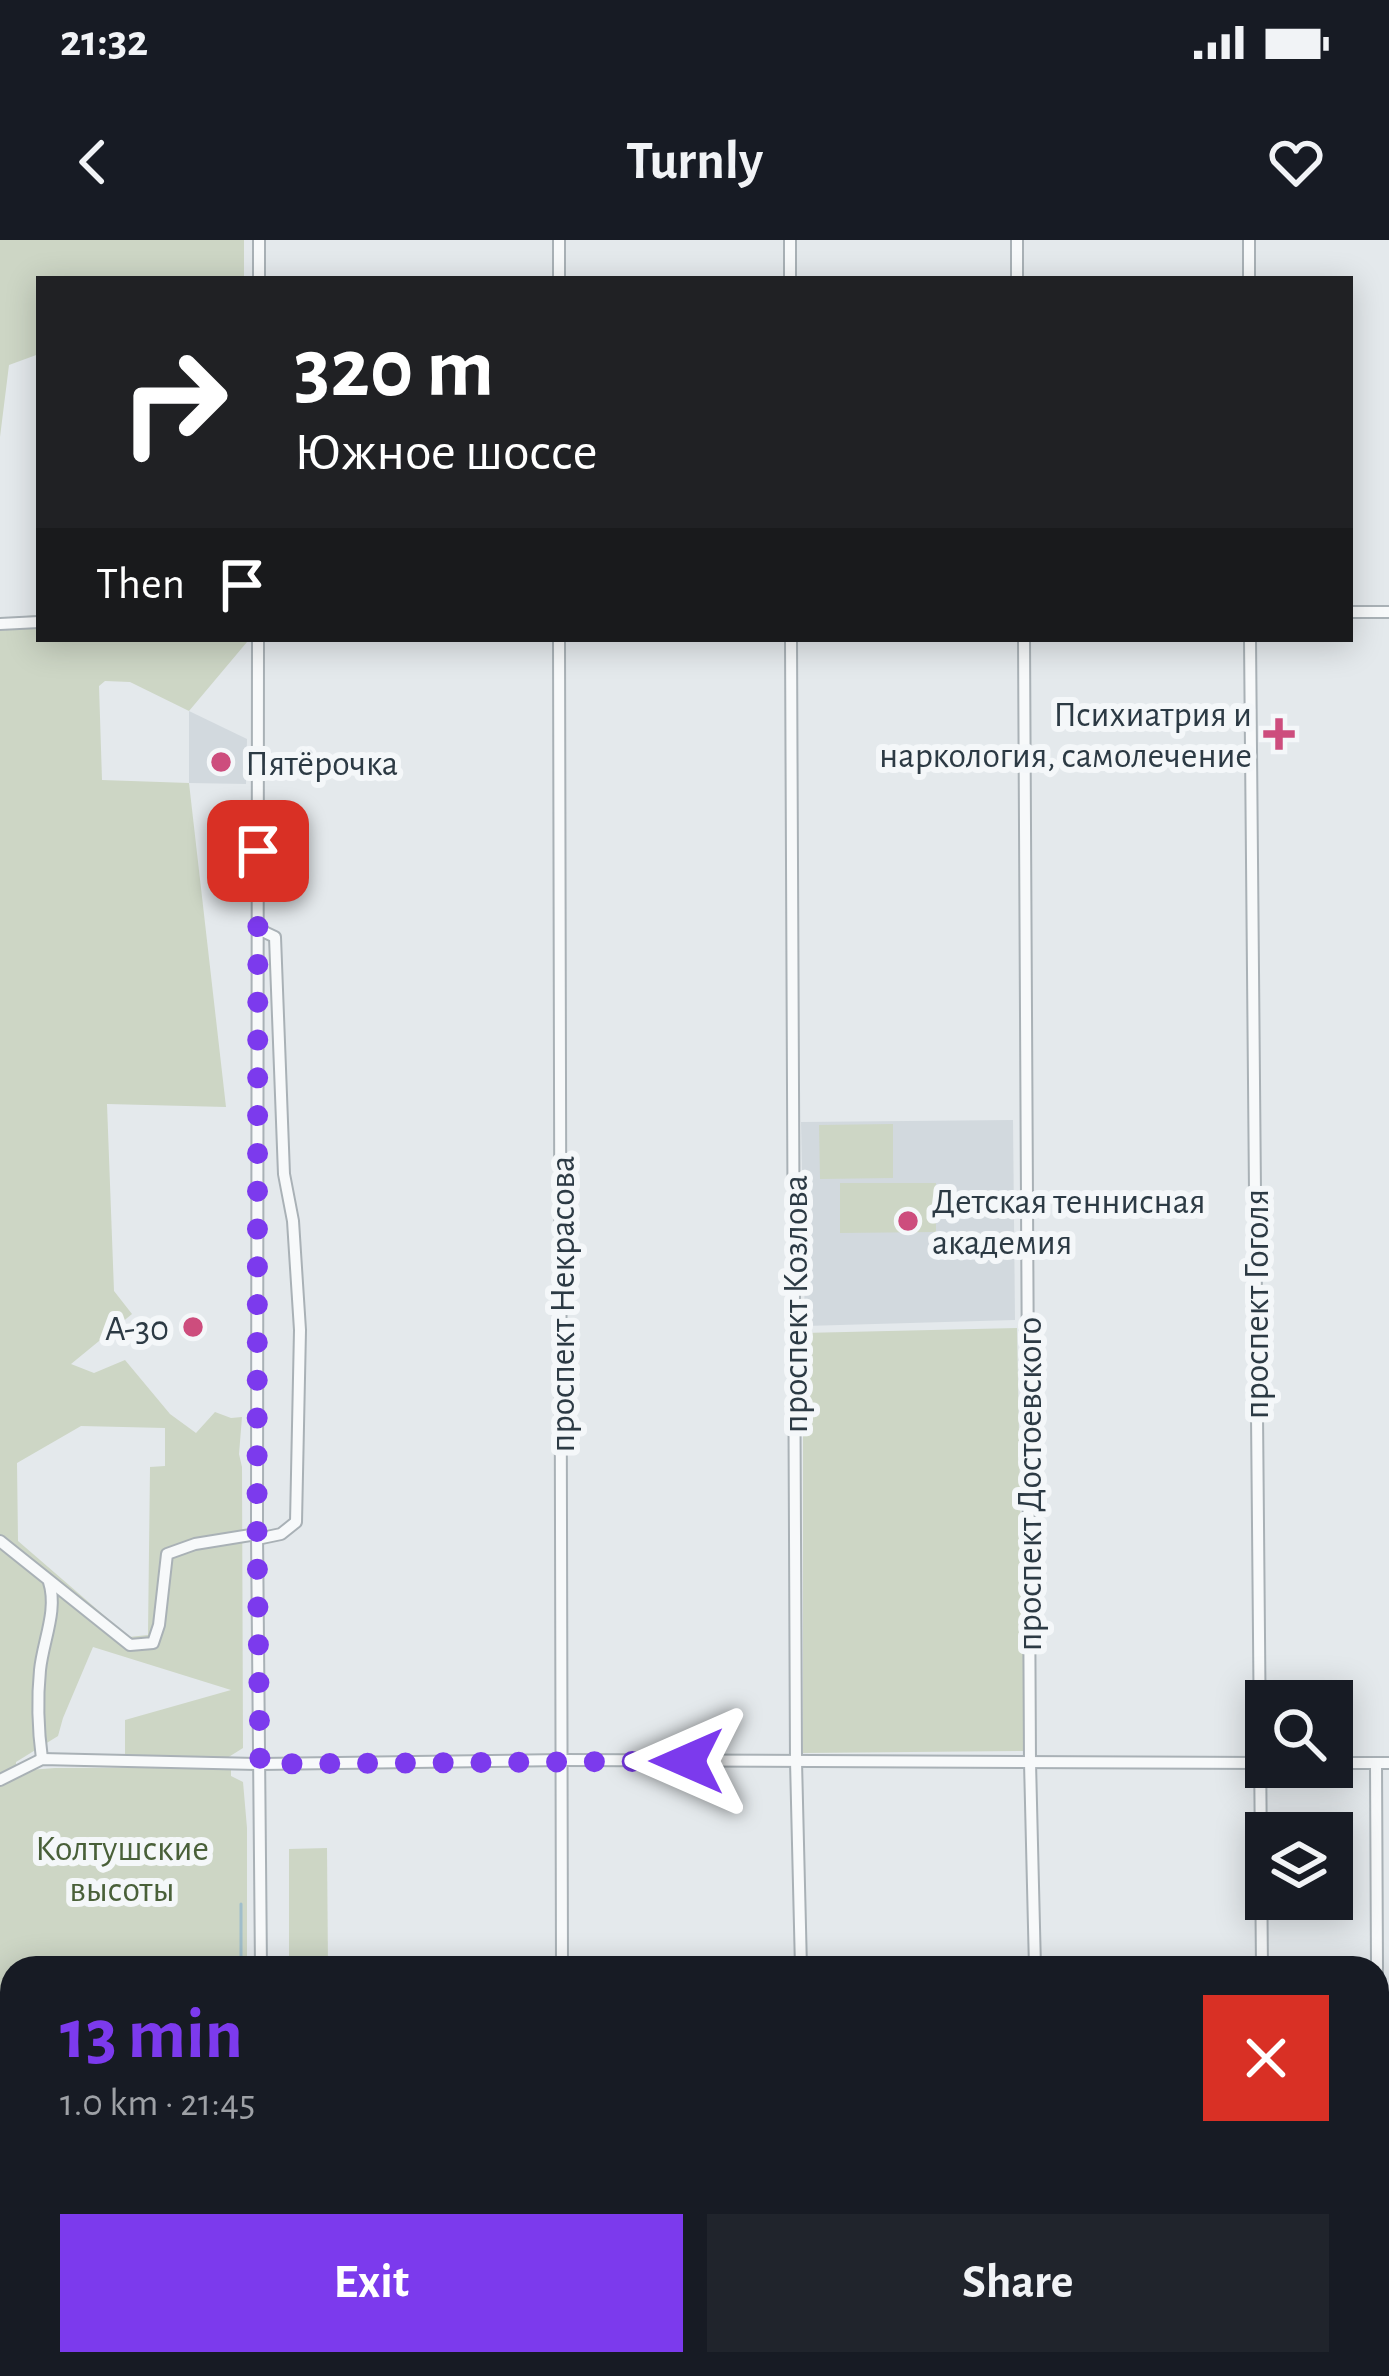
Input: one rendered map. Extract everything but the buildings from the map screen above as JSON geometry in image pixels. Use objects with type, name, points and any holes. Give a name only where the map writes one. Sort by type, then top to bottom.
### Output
[{"type":"street","points":[[259,240],[259,276]]},
{"type":"street","points":[[559,240],[559,276]]},
{"type":"street","points":[[790,240],[790,276]]},
{"type":"street","points":[[1017,240],[1017,276]]},
{"type":"street","points":[[1249,240],[1249,276]]},
{"type":"street","points":[[1353,612],[1389,612]]},
{"type":"street","points":[[0,624],[36,622]]},
{"type":"street","points":[[258,642],[261,1956]]},
{"type":"street","name":"проспект Некрасова","points":[[559,642],[562,1956]]},
{"type":"street","name":"проспект Козлова","points":[[791,642],[801,1956]]},
{"type":"street","name":"проспект Достоевского","points":[[1024,642],[1030,1762],[1036,1956]]},
{"type":"street","name":"проспект Гоголя","points":[[1250,642],[1261,1680]]},
{"type":"street","points":[[0,1541],[130,1645],[153,1643],[167,1555],[195,1544],[281,1534],[296,1522],[300,1330],[293,1221],[284,1174],[275,937],[259,929]]},
{"type":"street","points":[[42,1759],[40,1665],[54,1597],[48,1579]]},
{"type":"street","points":[[0,1780],[42,1759],[260,1764],[1245,1762]]},
{"type":"street","points":[[1377,1956],[1383,1763]]},
{"type":"street","name":"проспект Гоголя","points":[[1262,1788],[1262,1956]]},
{"type":"shaded area","points":[[189,711],[247,739],[246,784],[189,783]]},
{"type":"shaded area","name":"Детская теннисная академия","points":[[1013,1120],[1015,1320],[805,1326],[801,1122]]},
{"type":"green space","points":[[0,240],[244,240],[244,276],[36,276],[36,355],[9,365],[0,437]]},
{"type":"green space","name":"Колтушские высоты","points":[[36,615],[36,642],[247,642],[189,711],[130,682],[105,681],[99,686],[102,780],[189,783],[226,1107],[107,1104],[114,1291],[132,1314],[71,1364],[94,1373],[125,1360],[170,1414],[196,1433],[215,1412],[242,1417],[243,1748],[227,1758],[125,1759],[125,1720],[231,1690],[93,1647],[58,1736],[16,1762],[16,1771],[231,1767],[231,1776],[243,1782],[247,1828],[247,1956],[0,1956],[0,618]],"holes":[[[81,1426],[165,1428],[165,1466],[150,1467],[148,1635],[129,1637],[18,1541],[17,1463]]]},
{"type":"green space","points":[[893,1124],[893,1178],[820,1179],[819,1125]]},
{"type":"green space","points":[[840,1183],[936,1183],[936,1232],[840,1233]]},
{"type":"green space","points":[[1017,1328],[1025,1751],[803,1753],[803,1333]]},
{"type":"green space","points":[[327,1848],[328,1956],[289,1956],[289,1849]]},
{"type":"waterway","points":[[241,1904],[241,1956]]},
{"type":"place","name":"Психиатрия и наркология, самолечение","points":[[1279,734]]},
{"type":"place","name":"Пятёрочка","points":[[221,762]]},
{"type":"place","name":"Детская теннисная академия","points":[[908,1221]]},
{"type":"place","name":"А-30","points":[[193,1327]]},
{"type":"route","points":[[258,851],[260,1764],[687,1761]]}]
